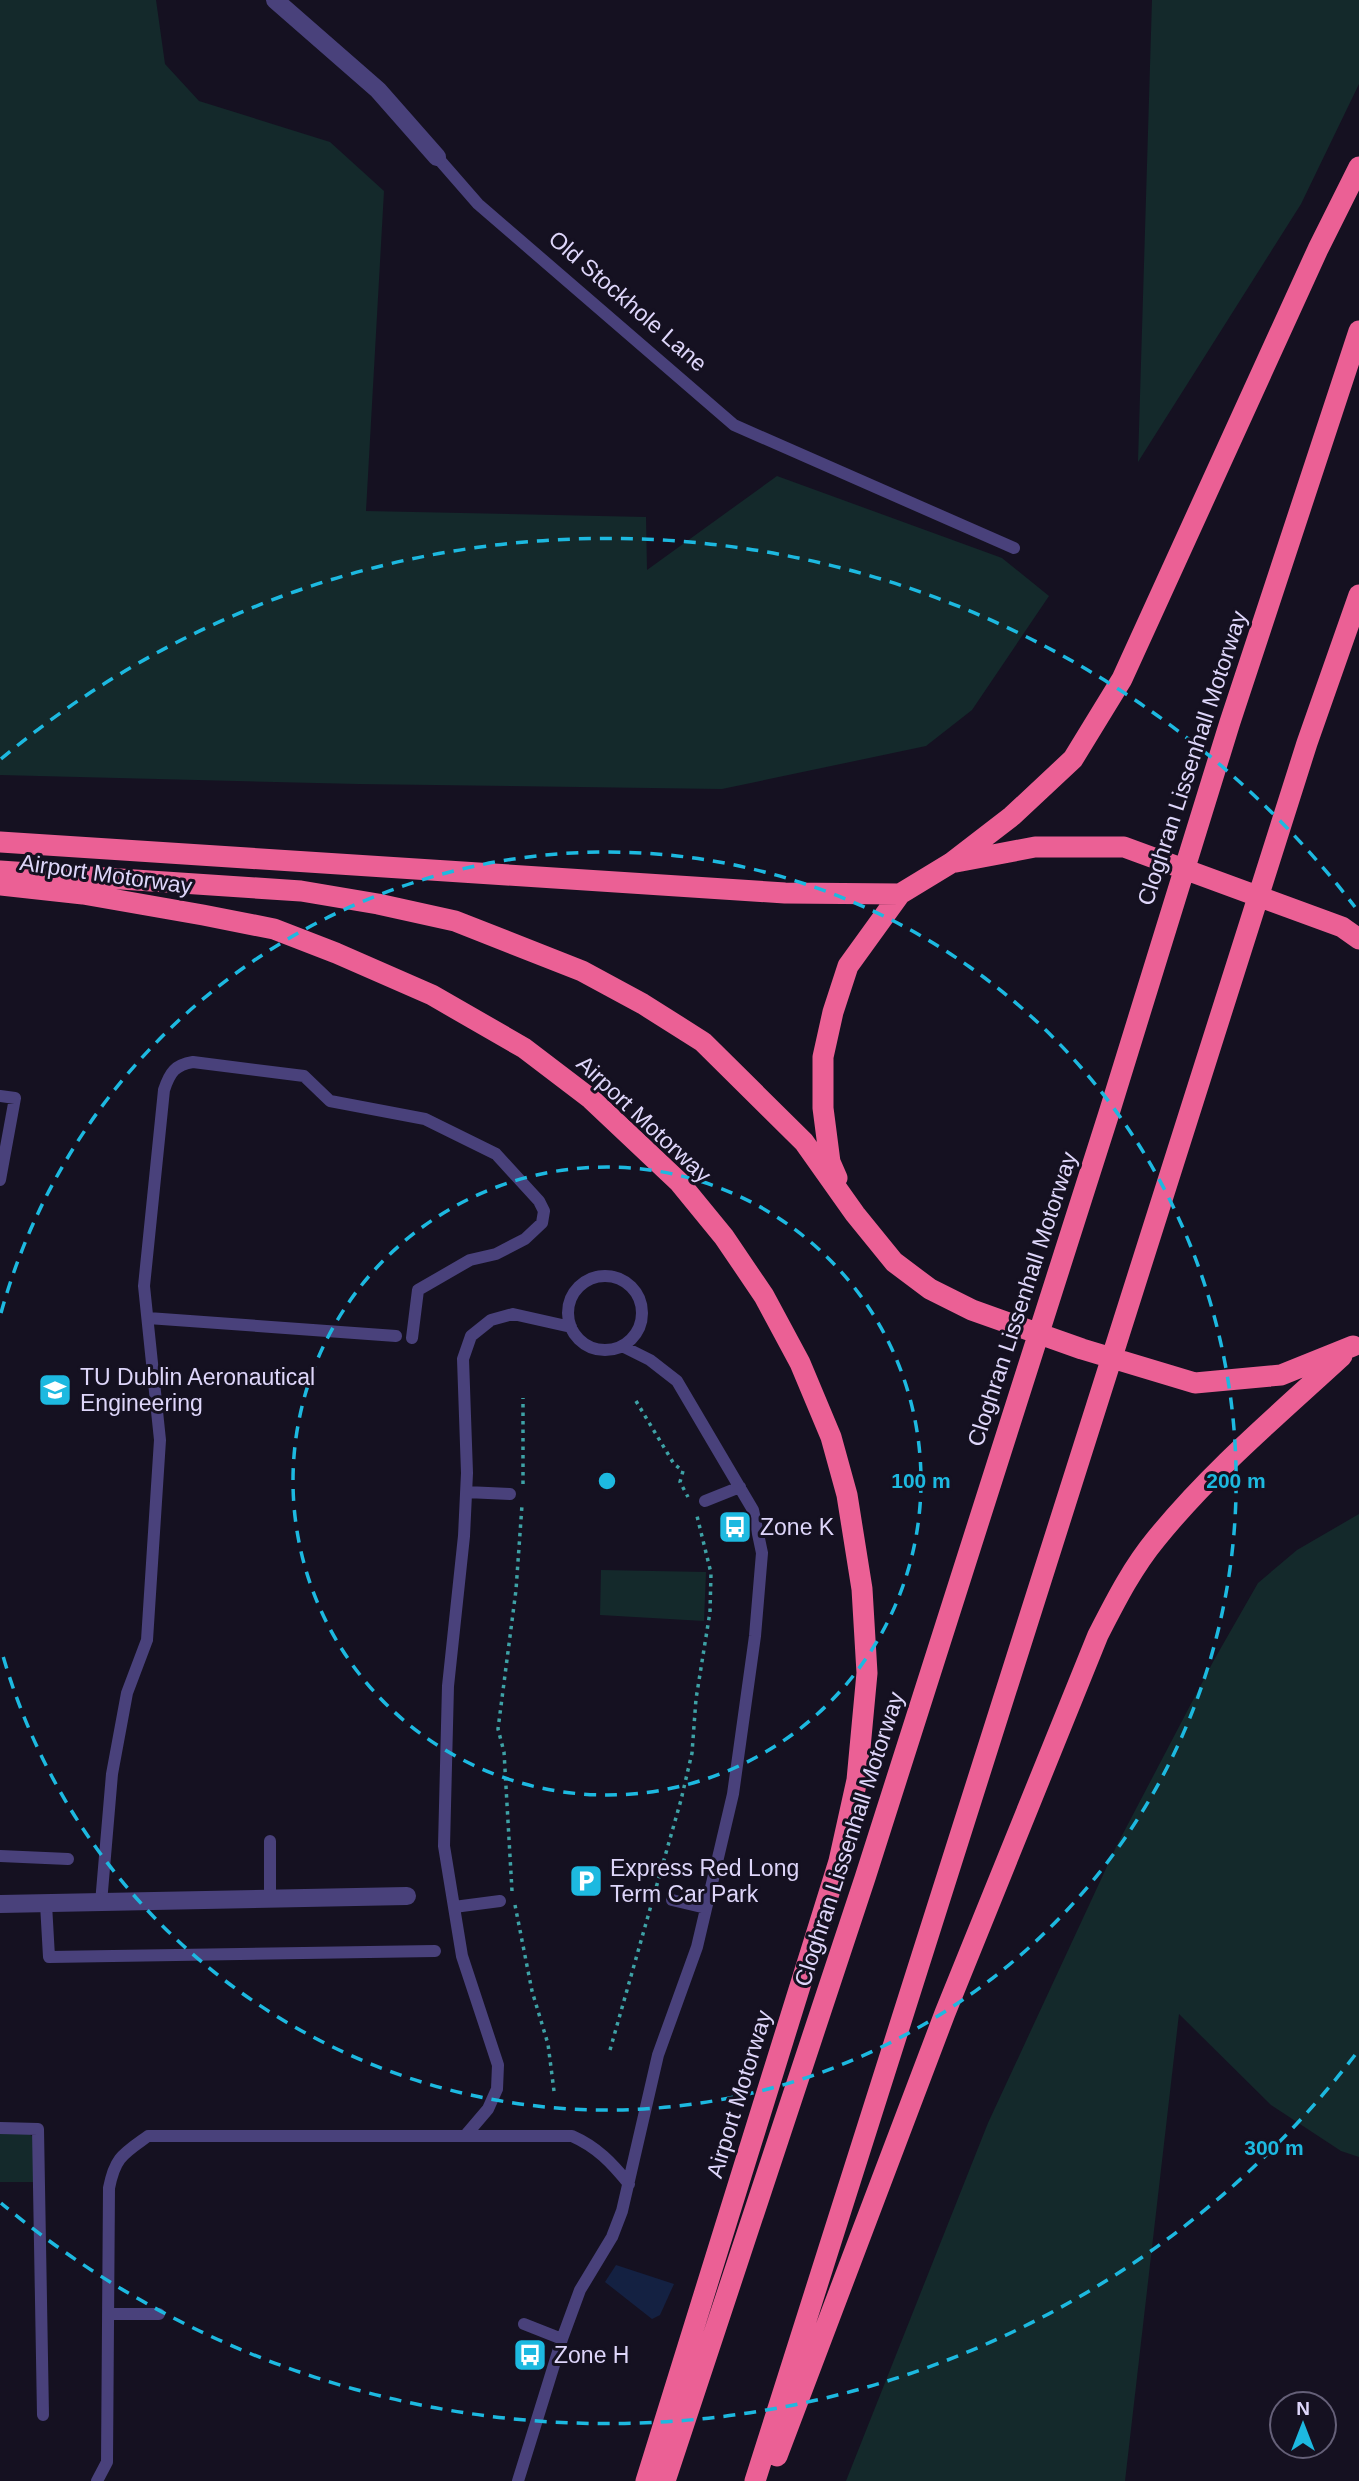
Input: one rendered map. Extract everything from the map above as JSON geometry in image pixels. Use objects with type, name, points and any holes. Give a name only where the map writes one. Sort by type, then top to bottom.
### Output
[{"type":"highway","points":[[855,1214],[830,1162],[823,1108],[823,1057],[832,1012],[848,967],[900,894],[951,863],[1012,816],[1073,759],[1122,679],[1318,249],[1359,167]]},
{"type":"highway","name":"Cloghran Lissenhall Motorway","points":[[664,2481],[864,1878],[1110,1110],[1230,722],[1359,331]]},
{"type":"highway","points":[[755,2481],[1307,743],[1359,595]]},
{"type":"highway","name":"Airport Motorway","points":[[0,842],[785,893],[900,894]]},
{"type":"highway","points":[[951,863],[1035,847],[1124,847],[1350,933]]},
{"type":"highway","points":[[0,871],[301,891],[455,921],[582,971],[643,1003],[703,1042],[804,1142],[855,1214],[894,1262],[930,1289],[972,1310],[1082,1349],[1195,1383],[1281,1375],[1356,1343]]},
{"type":"highway","name":"Airport Motorway","points":[[0,885],[83,894],[274,929],[336,953],[432,996],[524,1048],[592,1099],[670,1173],[723,1237],[764,1296],[800,1363],[831,1437],[846,1495],[862,1589],[867,1673],[857,1780],[839,1861],[646,2481]]},
{"type":"highway","points":[[768,2481],[945,2012],[1103,1625],[1124,1585],[1154,1540],[1218,1469],[1356,1343]]},
{"type":"street","name":"Old Stockhole Lane","points":[[275,0],[378,90],[437,157]]},
{"type":"street","points":[[0,1905],[407,1896]]},
{"type":"lane","name":"Old Stockhole Lane","points":[[437,157],[478,204],[734,425],[1014,548]]},
{"type":"lane","points":[[101,1903],[112,1774],[127,1693],[146,1640],[160,1440],[144,1286],[164,1090],[169,1075],[179,1064],[193,1062],[304,1076],[330,1101],[425,1119],[496,1154],[540,1201],[544,1211],[542,1223],[526,1239],[496,1254],[470,1260],[418,1290],[412,1338]]},
{"type":"lane","points":[[0,1096],[15,1098],[0,1180]]},
{"type":"lane","points":[[594,1277],[618,1278],[629,1284],[637,1293],[642,1317],[632,1339],[622,1346],[598,1349],[586,1345],[571,1327],[569,1303],[583,1283],[594,1277]]},
{"type":"lane","points":[[465,2136],[488,2109],[497,2089],[498,2065],[461,1956],[444,1846],[448,1686],[466,1492],[463,1359],[471,1336],[491,1320],[513,1314],[571,1327]]},
{"type":"lane","points":[[148,1318],[396,1336]]},
{"type":"lane","points":[[518,2481],[580,2290],[611,2237],[629,2184],[658,2054],[697,1947],[733,1794],[755,1636],[762,1553],[753,1510],[677,1381],[650,1360],[622,1346]]},
{"type":"lane","points":[[700,1505],[740,1487]]},
{"type":"lane","points":[[466,1492],[510,1494]]},
{"type":"lane","points":[[270,1840],[270,1899]]},
{"type":"lane","points":[[0,1856],[68,1859]]},
{"type":"lane","points":[[672,1900],[706,1908]]},
{"type":"lane","points":[[454,1907],[500,1901]]},
{"type":"lane","points":[[46,1904],[49,1957],[435,1951]]},
{"type":"lane","points":[[0,2128],[38,2129],[43,2415]]},
{"type":"lane","points":[[97,2481],[107,2462],[109,2188],[113,2166],[127,2151],[148,2136],[572,2136],[591,2144],[629,2184]]},
{"type":"lane","points":[[108,2314],[159,2314]]},
{"type":"lane","points":[[524,2324],[562,2339]]},
{"type":"path","points":[[523,1398],[523,1476],[516,1590],[498,1729],[504,1752],[512,1888],[532,1991],[548,2044],[554,2091]]},
{"type":"path","points":[[636,1401],[674,1464],[683,1471],[680,1482],[691,1501]]},
{"type":"path","points":[[610,2050],[692,1753],[696,1699],[710,1599],[710,1573],[700,1505]]},
{"type":"green space","points":[[0,0],[156,0],[165,64],[199,101],[330,142],[384,191],[366,511],[646,517],[647,570],[777,476],[1002,558],[1049,596],[972,710],[926,746],[722,789],[0,775]]},
{"type":"green space","points":[[1152,0],[1359,0],[1359,84],[1301,204],[1138,462]]},
{"type":"green space","points":[[1359,1514],[1359,2157],[1341,2151],[1271,2105],[1179,2014],[1125,2481],[846,2481],[988,2123],[1116,1847],[1214,1660],[1258,1583],[1297,1550]]},
{"type":"green space","points":[[601,1570],[706,1572],[704,1621],[600,1615]]},
{"type":"green space","points":[[0,2131],[26,2131],[34,2138],[37,2182],[0,2182]]},
{"type":"water","points":[[616,2265],[674,2284],[660,2315],[652,2319],[605,2282]]},
{"type":"place","name":"TU Dublin Aeronautical Engineering","points":[[55,1390]]},
{"type":"place","name":"Zone K","points":[[735,1527]]},
{"type":"place","name":"Express Red Long Term Car Park","points":[[586,1881]]},
{"type":"place","name":"Zone H","points":[[530,2355]]}]
